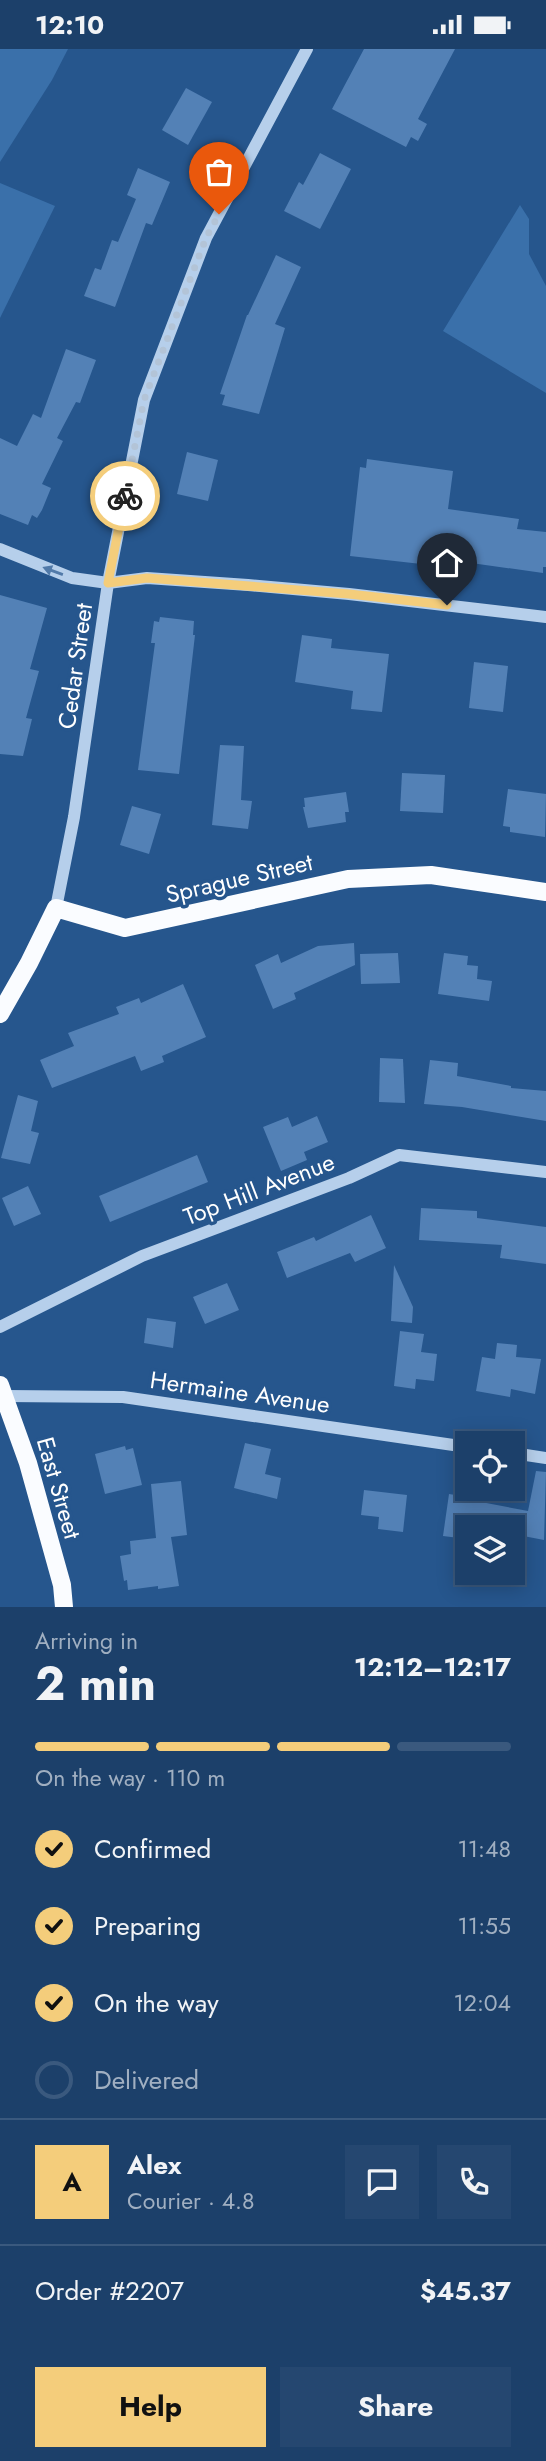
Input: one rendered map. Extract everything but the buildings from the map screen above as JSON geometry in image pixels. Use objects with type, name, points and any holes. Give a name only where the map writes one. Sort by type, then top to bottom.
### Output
[{"type":"main road","name":"Sprague Street","points":[[56,908],[125,928],[348,879],[431,874],[546,892]]},
{"type":"main road","points":[[1,1010],[29,963],[56,908]]},
{"type":"main road","name":"East Street","points":[[3,1391],[28,1463],[62,1585],[64,1607]]},
{"type":"street","name":"Cedar Street","points":[[56,908],[74,817],[108,583],[144,400],[206,238],[307,49]]},
{"type":"street","points":[[0,549],[72,578],[108,583],[147,578],[248,585],[546,617]]},
{"type":"street","name":"Top Hill Avenue","points":[[0,1327],[142,1256],[349,1178],[399,1155],[546,1172]]},
{"type":"street","name":"Hermaine Avenue","points":[[3,1391],[123,1397],[455,1445]]},
{"type":"street","points":[[525,1455],[546,1458]]},
{"type":"shaded area","points":[[0,49],[68,49],[52,80],[0,162]]},
{"type":"shaded area","points":[[0,183],[55,206],[0,318]]},
{"type":"shaded area","points":[[520,205],[529,219],[529,254],[546,286],[546,393],[443,331]]},
{"type":"way so far","points":[[125,496],[144,400],[206,238],[219,214]]},
{"type":"route","points":[[125,496],[108,583],[147,578],[349,594],[447,605]]}]
